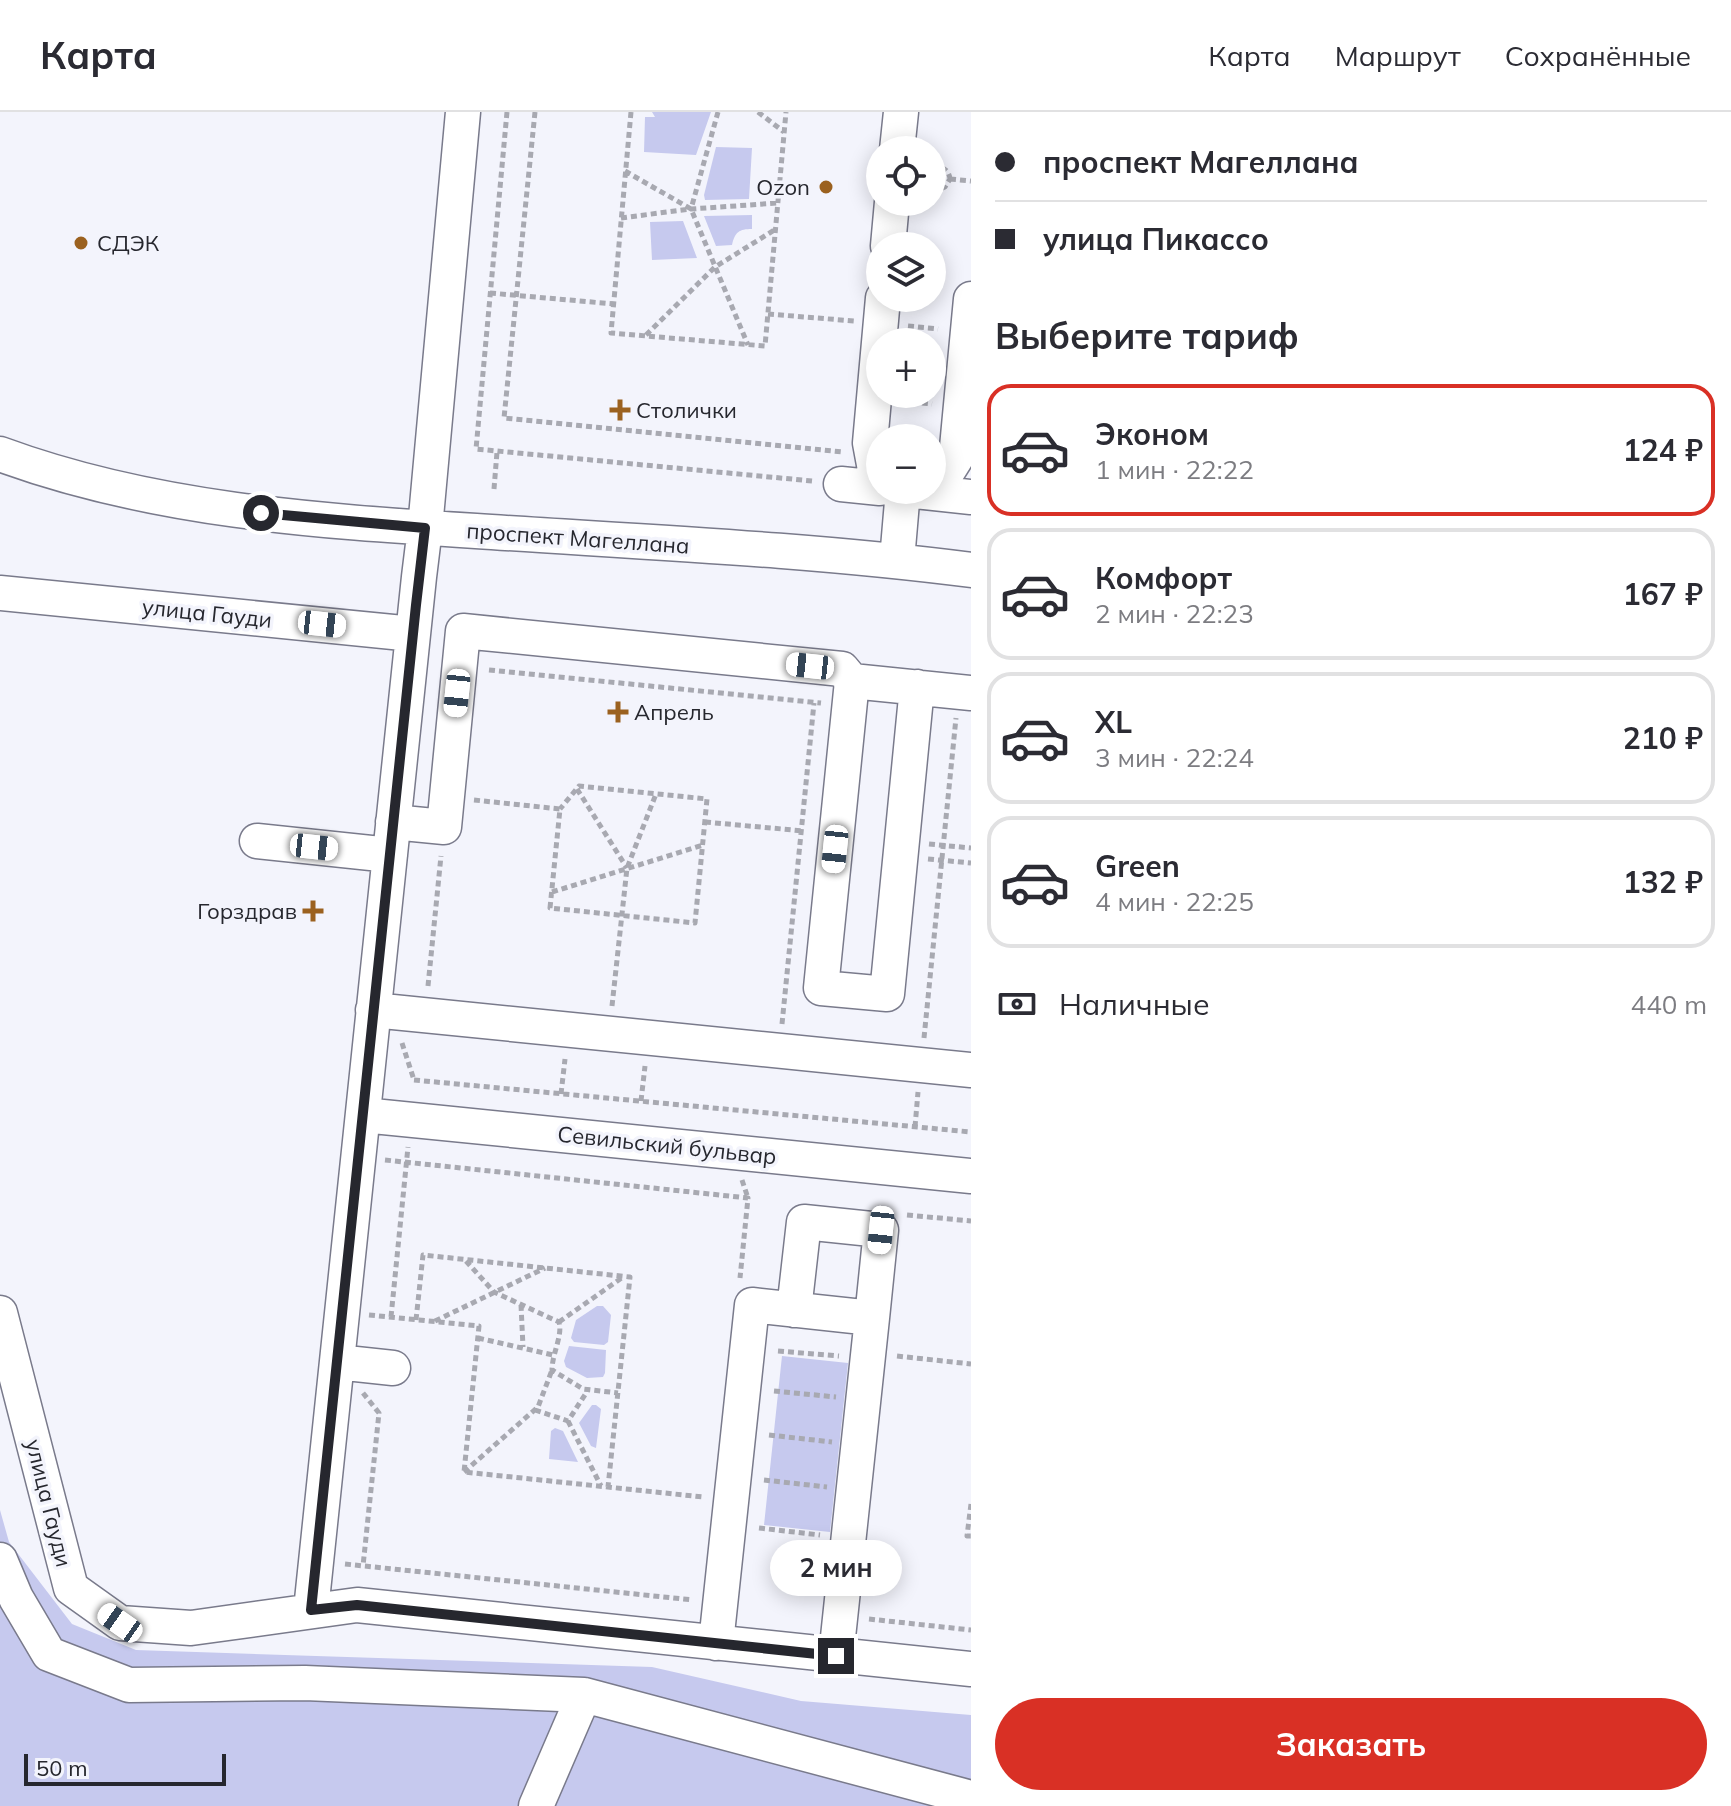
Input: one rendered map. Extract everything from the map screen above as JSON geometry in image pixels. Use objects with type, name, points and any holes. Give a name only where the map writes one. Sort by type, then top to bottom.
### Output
[{"type":"street","points":[[311,1610],[425,528],[463,112]]},
{"type":"street","points":[[898,136],[901,112]]},
{"type":"street","points":[[946,474],[956,458],[971,299]]},
{"type":"street","name":"проспект Магеллана","points":[[0,454],[125,491],[184,503],[286,516],[835,554],[971,570]]},
{"type":"street","points":[[841,484],[866,487]]},
{"type":"street","points":[[946,494],[971,497]]},
{"type":"street","points":[[897,560],[902,504]]},
{"type":"street","name":"улица Гауди","points":[[0,593],[413,634]]},
{"type":"street","points":[[257,841],[392,838],[445,812],[463,631],[842,669],[851,694],[821,988],[887,994],[916,700]]},
{"type":"street","points":[[851,694],[916,700],[971,693]]},
{"type":"street","points":[[373,1010],[971,1070]]},
{"type":"street","name":"Севильский бульвар","points":[[363,1115],[971,1176]]},
{"type":"street","points":[[794,1310],[804,1222],[881,1230],[872,1318],[860,1355],[849,1538],[836,1656]]},
{"type":"street","points":[[716,1643],[752,1305],[872,1318]]},
{"type":"street","name":"улица Гауди","points":[[0,1313],[71,1588],[120,1623],[191,1628],[357,1605],[971,1669]]},
{"type":"street","points":[[337,1362],[393,1368]]},
{"type":"street","points":[[0,1560],[16,1598],[49,1654],[129,1685],[305,1683],[584,1695],[971,1798]]},
{"type":"street","points":[[536,1806],[584,1695]]},
{"type":"path","points":[[507,112],[476,449],[841,484]]},
{"type":"path","points":[[535,112],[504,418],[866,463]]},
{"type":"path","points":[[631,112],[611,333],[765,346],[786,112]]},
{"type":"path","points":[[691,209],[718,112]]},
{"type":"path","points":[[758,112],[784,132]]},
{"type":"path","points":[[946,170],[950,179]]},
{"type":"path","points":[[625,171],[691,209],[748,345]]},
{"type":"path","points":[[950,179],[971,181]]},
{"type":"path","points":[[946,185],[950,179]]},
{"type":"path","points":[[621,218],[778,203]]},
{"type":"path","points":[[645,336],[715,267],[776,229]]},
{"type":"path","points":[[490,293],[614,304]]},
{"type":"path","points":[[946,406],[961,407]]},
{"type":"path","points":[[494,489],[497,452]]},
{"type":"path","points":[[460,667],[814,703],[851,694]]},
{"type":"path","points":[[915,1127],[956,717],[916,700]]},
{"type":"path","points":[[779,1051],[814,703]]},
{"type":"path","points":[[579,786],[656,794],[707,799],[695,923],[550,908],[560,809],[579,786]]},
{"type":"path","points":[[577,789],[627,868]]},
{"type":"path","points":[[609,1034],[627,868],[656,794]]},
{"type":"path","points":[[425,1016],[445,812],[560,809]]},
{"type":"path","points":[[552,892],[703,845]]},
{"type":"path","points":[[414,1080],[971,1132]]},
{"type":"path","points":[[391,1317],[411,1120]]},
{"type":"path","points":[[376,1159],[748,1198],[738,1289]]},
{"type":"path","points":[[906,1214],[971,1221]]},
{"type":"path","points":[[416,1320],[423,1255],[630,1277],[605,1487]]},
{"type":"path","points":[[465,1260],[494,1292],[559,1322]]},
{"type":"path","points":[[434,1321],[545,1268]]},
{"type":"path","points":[[559,1322],[624,1276]]},
{"type":"path","points":[[521,1305],[523,1347]]},
{"type":"path","points":[[360,1314],[479,1326],[464,1472]]},
{"type":"path","points":[[464,1472],[538,1407],[552,1370],[561,1331],[559,1322]]},
{"type":"path","points":[[478,1338],[553,1355]]},
{"type":"path","points":[[776,1363],[778,1350],[971,1364]]},
{"type":"path","points":[[552,1370],[583,1389],[618,1393]]},
{"type":"path","points":[[772,1406],[775,1377]]},
{"type":"path","points":[[568,1421],[588,1390]]},
{"type":"path","points":[[361,1391],[379,1413],[363,1566]]},
{"type":"path","points":[[774,1391],[848,1398]]},
{"type":"path","points":[[535,1409],[568,1421],[605,1487]]},
{"type":"path","points":[[771,1421],[769,1435],[843,1444]]},
{"type":"path","points":[[763,1492],[766,1465]]},
{"type":"path","points":[[464,1472],[716,1499]]},
{"type":"path","points":[[764,1480],[839,1488]]},
{"type":"path","points":[[971,1504],[967,1536],[971,1536]]},
{"type":"path","points":[[761,1517],[759,1529],[849,1538]]},
{"type":"path","points":[[316,1561],[721,1603]]},
{"type":"path","points":[[840,1616],[971,1630]]},
{"type":"shaded area","points":[[652,112],[711,112],[696,155],[644,152],[645,117],[655,117]]},
{"type":"shaded area","points":[[716,147],[752,148],[749,199],[705,200]]},
{"type":"shaded area","points":[[752,215],[752,229],[738,232],[732,245],[716,246],[704,216]]},
{"type":"shaded area","points":[[683,221],[697,258],[652,260],[650,222]]},
{"type":"shaded area","points":[[597,1306],[603,1306],[611,1315],[608,1342],[604,1345],[574,1342],[571,1338],[576,1320]]},
{"type":"shaded area","points":[[569,1346],[606,1350],[603,1377],[587,1378],[566,1367],[564,1361]]},
{"type":"shaded area","points":[[782,1356],[848,1363],[830,1532],[764,1525]]},
{"type":"shaded area","points":[[592,1405],[601,1409],[596,1448],[591,1446],[579,1423]]},
{"type":"shaded area","points":[[555,1428],[563,1431],[578,1462],[549,1459],[551,1431]]},
{"type":"shaded area","points":[[0,1510],[9,1542],[72,1624],[136,1650],[652,1667],[801,1701],[971,1715],[971,1806],[0,1806]]},
{"type":"place","name":"Ozon","points":[[826,187]]},
{"type":"place","name":"СДЭК","points":[[81,243]]},
{"type":"place","name":"Столички","points":[[620,410]]},
{"type":"place","name":"Апрель","points":[[618,712]]},
{"type":"place","name":"Горздрав","points":[[313,911]]},
{"type":"route","points":[[261,513],[425,528],[311,1610],[357,1605],[836,1656]]}]
